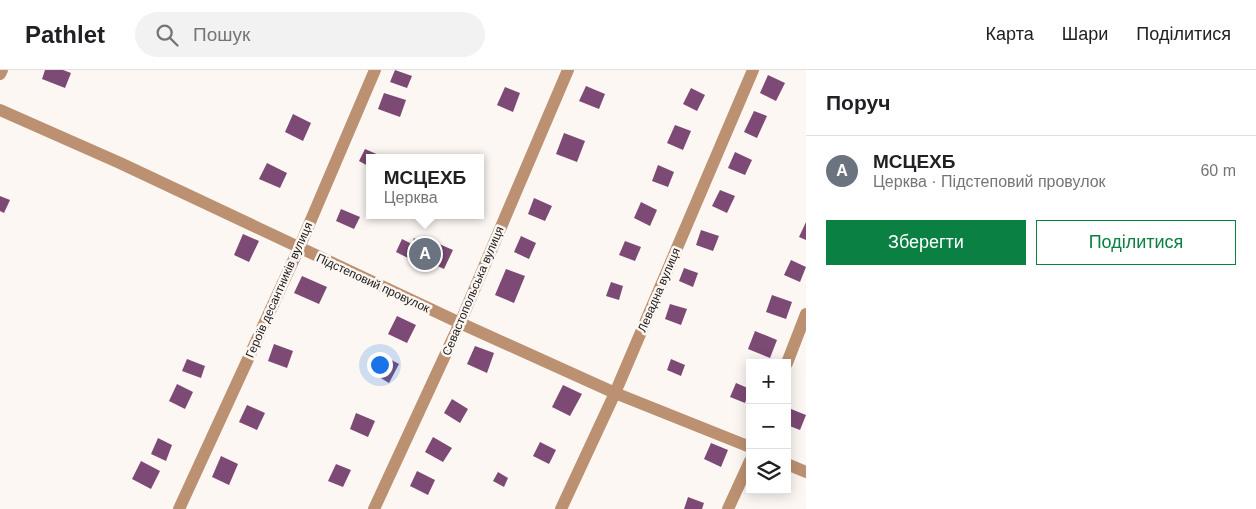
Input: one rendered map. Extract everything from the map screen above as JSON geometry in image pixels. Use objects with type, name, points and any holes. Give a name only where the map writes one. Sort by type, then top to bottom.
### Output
[{"type":"street","points":[[0,74],[2,70]]},
{"type":"street","name":"Героїв десантників вулиця","points":[[179,509],[299,248],[375,70]]},
{"type":"street","name":"Севастопольська вулиця","points":[[374,509],[460,323],[568,70]]},
{"type":"street","name":"Левадна вулиця","points":[[561,509],[615,393],[753,70]]},
{"type":"street","name":"Підстеповий провулок","points":[[0,110],[120,163],[460,323],[615,393],[746,445]]},
{"type":"street","points":[[789,359],[806,314]]},
{"type":"street","points":[[791,466],[806,472]]},
{"type":"street","points":[[728,509],[746,470]]},
{"type":"building","points":[[45,70],[63,70],[71,73],[65,88],[42,79]]},
{"type":"building","points":[[395,70],[412,76],[407,88],[390,82]]},
{"type":"building","points":[[768,75],[785,83],[776,101],[760,93]]},
{"type":"building","points":[[586,86],[605,94],[599,109],[579,101]]},
{"type":"building","points":[[505,87],[520,93],[513,112],[497,105]]},
{"type":"building","points":[[691,88],[705,95],[697,111],[683,104]]},
{"type":"building","points":[[384,93],[406,100],[400,117],[378,109]]},
{"type":"building","points":[[754,111],[767,116],[757,138],[744,132]]},
{"type":"building","points":[[293,114],[311,123],[303,141],[285,132]]},
{"type":"building","points":[[675,125],[691,131],[683,150],[667,143]]},
{"type":"building","points":[[564,133],[585,141],[577,162],[556,154]]},
{"type":"building","points":[[365,149],[376,154],[366,154],[366,165],[359,161]]},
{"type":"building","points":[[735,152],[752,160],[745,175],[728,168]]},
{"type":"building","points":[[267,163],[287,173],[280,188],[259,179]]},
{"type":"building","points":[[658,165],[674,172],[668,187],[652,181]]},
{"type":"building","points":[[720,190],[735,196],[727,213],[712,206]]},
{"type":"building","points":[[0,196],[10,200],[4,213],[0,211]]},
{"type":"building","points":[[534,198],[552,206],[545,221],[528,214]]},
{"type":"building","points":[[641,202],[657,210],[650,226],[634,218]]},
{"type":"building","points":[[341,209],[360,217],[354,229],[336,221]]},
{"type":"building","points":[[806,222],[806,240],[799,237]]},
{"type":"building","points":[[701,230],[719,236],[713,251],[696,245]]},
{"type":"building","points":[[243,234],[259,241],[249,262],[234,255]]},
{"type":"building","points":[[521,236],[536,243],[529,259],[514,252]]},
{"type":"building","points":[[423,237],[453,250],[444,269],[414,255],[412,260],[396,252],[402,239],[412,244],[414,238],[421,242]]},
{"type":"building","points":[[625,241],[641,247],[635,261],[619,255]]},
{"type":"building","points":[[791,260],[806,267],[800,282],[784,275]]},
{"type":"building","points":[[684,268],[698,273],[693,287],[679,281]]},
{"type":"building","points":[[506,269],[525,276],[514,303],[495,295]]},
{"type":"building","points":[[302,276],[327,287],[319,304],[294,293]]},
{"type":"building","points":[[611,282],[623,286],[619,300],[606,296]]},
{"type":"building","points":[[772,295],[792,302],[786,319],[766,312]]},
{"type":"building","points":[[670,304],[687,309],[681,325],[665,319]]},
{"type":"building","points":[[397,316],[416,325],[407,343],[388,334]]},
{"type":"building","points":[[755,331],[777,340],[770,358],[748,349]]},
{"type":"building","points":[[274,344],[293,351],[287,368],[268,361]]},
{"type":"building","points":[[475,346],[494,353],[487,373],[467,364]]},
{"type":"building","points":[[384,356],[399,364],[389,383],[374,374]]},
{"type":"building","points":[[187,359],[205,366],[201,378],[182,371]]},
{"type":"building","points":[[671,359],[685,365],[681,376],[667,370]]},
{"type":"building","points":[[736,383],[746,387],[745,403],[730,397]]},
{"type":"building","points":[[177,384],[193,392],[185,409],[169,401]]},
{"type":"building","points":[[563,385],[582,394],[570,416],[552,407]]},
{"type":"building","points":[[452,399],[468,409],[460,423],[444,413]]},
{"type":"building","points":[[247,405],[265,413],[257,430],[239,422]]},
{"type":"building","points":[[791,409],[806,415],[800,430],[791,427]]},
{"type":"building","points":[[356,413],[375,421],[368,437],[350,429]]},
{"type":"building","points":[[433,437],[452,448],[443,462],[425,452]]},
{"type":"building","points":[[158,438],[172,445],[166,461],[151,454]]},
{"type":"building","points":[[540,442],[556,450],[549,464],[533,456]]},
{"type":"building","points":[[711,443],[728,450],[721,467],[704,459]]},
{"type":"building","points":[[221,456],[238,464],[229,485],[212,477]]},
{"type":"building","points":[[141,461],[160,471],[151,489],[132,479]]},
{"type":"building","points":[[336,464],[351,470],[343,487],[328,481]]},
{"type":"building","points":[[417,471],[435,480],[428,495],[410,486]]},
{"type":"building","points":[[498,472],[508,478],[504,487],[493,481]]},
{"type":"building","points":[[688,497],[704,503],[702,509],[684,509]]},
{"type":"place","name":"МСЦЕХБ","points":[[425,254]]}]
